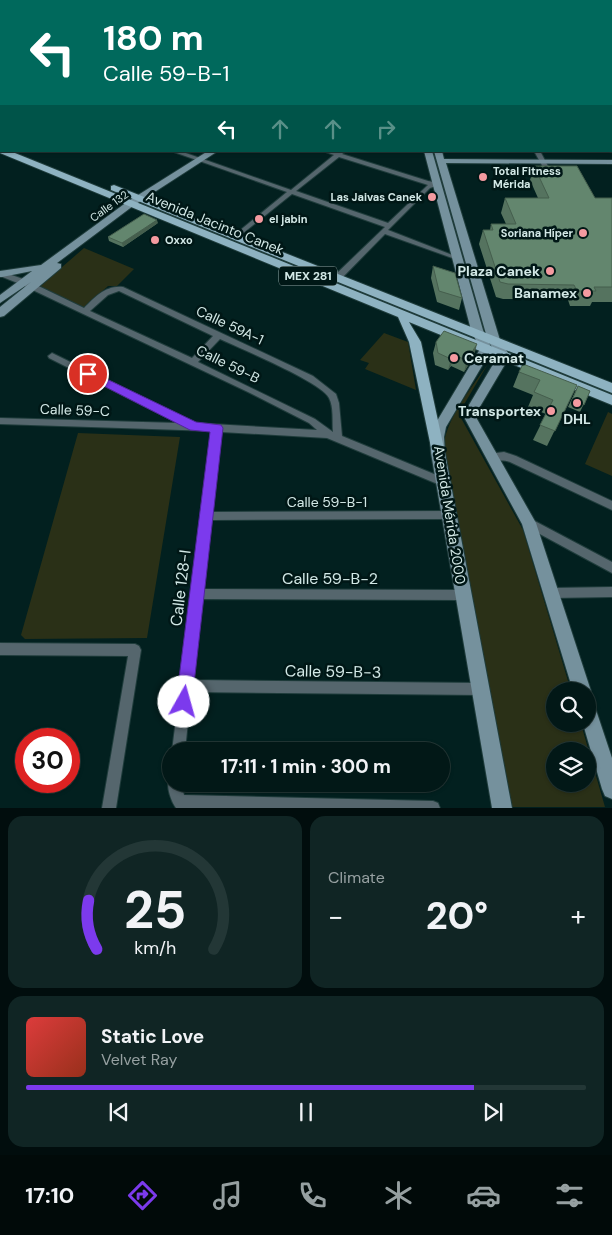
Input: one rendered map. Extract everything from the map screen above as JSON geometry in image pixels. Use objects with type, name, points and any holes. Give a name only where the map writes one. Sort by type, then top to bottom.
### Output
[{"type":"main road","name":"Avenida Jacinto Canek","points":[[3,152],[130,204],[236,237],[478,334]]},
{"type":"main road","name":"Avenida Jacinto Canek","points":[[26,152],[141,199],[181,220],[403,314],[612,388]]},
{"type":"main road","name":"Calle 132","points":[[0,313],[47,264],[83,237],[93,233],[130,204],[141,199],[212,152]]},
{"type":"main road","points":[[428,152],[478,334],[490,345]]},
{"type":"main road","points":[[490,345],[441,160],[612,168]]},
{"type":"main road","points":[[544,164],[612,162]]},
{"type":"main road","points":[[106,194],[114,188]]},
{"type":"main road","name":"Calle 132","points":[[0,300],[27,284],[90,240],[93,233]]},
{"type":"main road","points":[[1,274],[24,271],[47,264]]},
{"type":"main road","points":[[403,314],[403,320],[416,342],[438,453]]},
{"type":"main road","name":"Avenida Jacinto Canek","points":[[490,345],[504,356],[612,400]]},
{"type":"main road","name":"Avenida Mérida 2000","points":[[490,345],[440,426],[437,437],[443,482],[502,808]]},
{"type":"main road","points":[[504,356],[472,410],[470,419],[529,523],[579,682]]},
{"type":"main road","points":[[595,732],[612,789]]},
{"type":"street","points":[[177,152],[292,192],[458,258]]},
{"type":"street","points":[[538,152],[544,164]]},
{"type":"street","points":[[236,237],[341,153],[427,183],[448,184]]},
{"type":"street","points":[[337,278],[428,187],[437,184]]},
{"type":"street","name":"Calle 59-B","points":[[1,274],[27,284],[193,362],[312,421],[328,434],[443,482]]},
{"type":"street","name":"Calle 59A-1","points":[[85,311],[104,293],[112,288],[120,289],[310,378],[332,394],[335,403],[338,438]]},
{"type":"street","points":[[193,362],[219,335]]},
{"type":"street","points":[[52,356],[195,427]]},
{"type":"street","name":"Calle 59-C","points":[[0,421],[195,427],[328,434]]},
{"type":"street","name":"Calle 128-I","points":[[179,742],[217,428]]},
{"type":"street","points":[[491,457],[504,456],[513,459],[612,506]]},
{"type":"street","name":"Calle 59-B-1","points":[[206,516],[449,515]]},
{"type":"street","points":[[529,523],[612,568]]},
{"type":"street","points":[[551,593],[612,592]]},
{"type":"street","name":"Calle 59-B-2","points":[[197,594],[463,595]]},
{"type":"street","points":[[0,649],[135,650],[109,808]]},
{"type":"street","name":"Calle 59-B-3","points":[[186,686],[480,689]]},
{"type":"street","points":[[176,792],[179,802],[433,808]]},
{"type":"green space","points":[[84,248],[134,269],[117,286],[108,286],[84,308],[39,287]]},
{"type":"green space","points":[[384,333],[408,342],[416,390],[365,369],[369,363],[360,360]]},
{"type":"green space","points":[[489,362],[462,408],[461,418],[523,530],[568,682],[546,682],[546,732],[583,732],[586,742],[546,742],[546,792],[596,792],[596,776],[605,807],[511,807],[442,454],[444,441],[453,417]]},
{"type":"green space","points":[[608,412],[612,414],[612,476],[585,464]]},
{"type":"green space","points":[[78,433],[180,437],[147,638],[25,639],[21,635]]},
{"type":"building","name":"Plaza Canek","points":[[534,166],[577,166],[595,198],[612,198],[612,287],[594,287],[596,291],[577,291],[574,285],[508,284],[500,282],[483,230],[493,230],[491,224],[516,224],[505,198],[549,198]]},
{"type":"building","points":[[144,214],[157,220],[122,243],[108,237]]},
{"type":"building","points":[[433,266],[455,273],[462,298],[439,291]]},
{"type":"building","points":[[444,331],[477,344],[467,360],[453,355],[451,359],[438,353],[436,342]]},
{"type":"building","points":[[523,364],[577,385],[555,431],[540,425],[553,400],[534,392],[540,380],[519,372]]},
{"type":"building","points":[[578,386],[590,391],[584,405],[572,400]]},
{"type":"place","name":"Total Fitness Mérida","points":[[483,177]]},
{"type":"place","name":"Las Jaivas Canek","points":[[432,197]]},
{"type":"place","name":"el jabin","points":[[259,219]]},
{"type":"place","name":"Soriana Híper","points":[[583,233]]},
{"type":"place","name":"Oxxo","points":[[155,240]]},
{"type":"place","name":"Plaza Canek","points":[[550,271]]},
{"type":"place","name":"Banamex","points":[[587,293]]},
{"type":"place","name":"Ceramat","points":[[454,358]]},
{"type":"place","name":"DHL","points":[[577,403]]},
{"type":"place","name":"Transportex","points":[[551,411]]},
{"type":"route","points":[[88,374],[195,427],[217,428],[184,702]]}]
